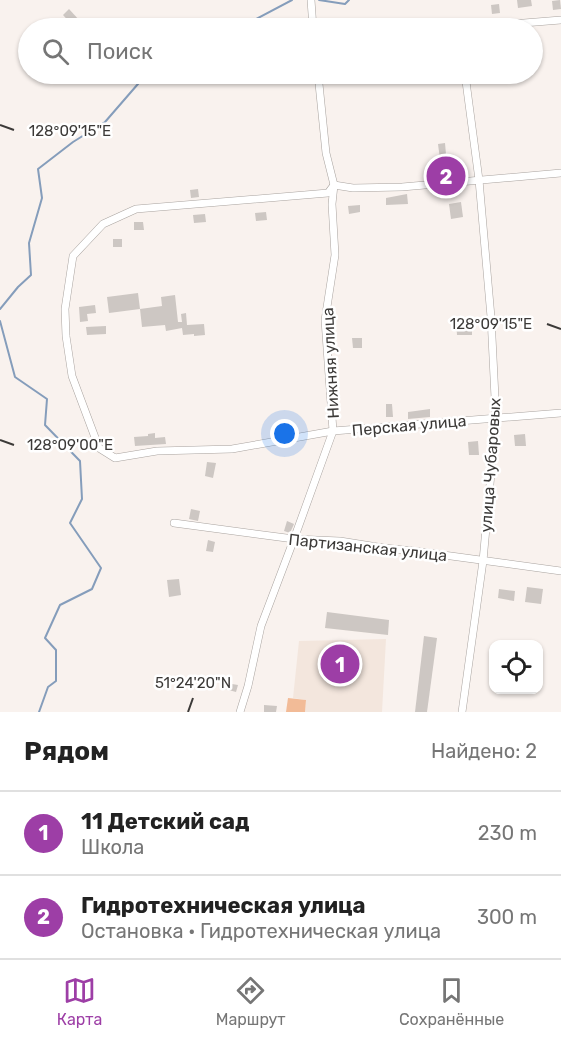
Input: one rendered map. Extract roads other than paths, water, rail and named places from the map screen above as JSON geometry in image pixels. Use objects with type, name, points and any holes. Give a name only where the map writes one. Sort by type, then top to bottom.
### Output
[{"type":"street","points":[[311,0],[312,18]]},
{"type":"street","points":[[543,22],[561,21]]},
{"type":"street","name":"Нижняя улица","points":[[240,712],[261,626],[333,431],[325,320],[335,255],[332,204],[334,185],[326,153],[319,84]]},
{"type":"street","name":"улица Чубаровых","points":[[462,712],[483,561],[496,418],[491,316],[479,180],[466,84]]},
{"type":"street","points":[[334,185],[353,188],[402,186],[561,173]]},
{"type":"street","name":"Перская улица","points":[[334,185],[328,193],[136,209],[104,224],[73,256],[65,309],[66,336],[72,376],[99,448],[115,458],[157,451],[232,449],[333,431],[561,413]]},
{"type":"street","name":"Партизанская улица","points":[[174,523],[294,539],[340,541],[414,550],[561,572]]},
{"type":"waterway","points":[[258,18],[292,0]]},
{"type":"waterway","points":[[319,0],[345,4],[349,0]]},
{"type":"waterway","points":[[0,309],[31,275],[29,243],[42,198],[38,169],[73,142],[105,122],[138,84]]},
{"type":"waterway","points":[[0,321],[15,377],[47,399],[45,425],[80,461],[82,499],[70,523],[101,568],[92,589],[60,605],[45,638],[56,650],[56,681],[48,687],[39,712]]},
{"type":"place","name":"Гидротехническая улица","points":[[446,176]]},
{"type":"place","name":"11 Детский сад","points":[[340,664]]}]
